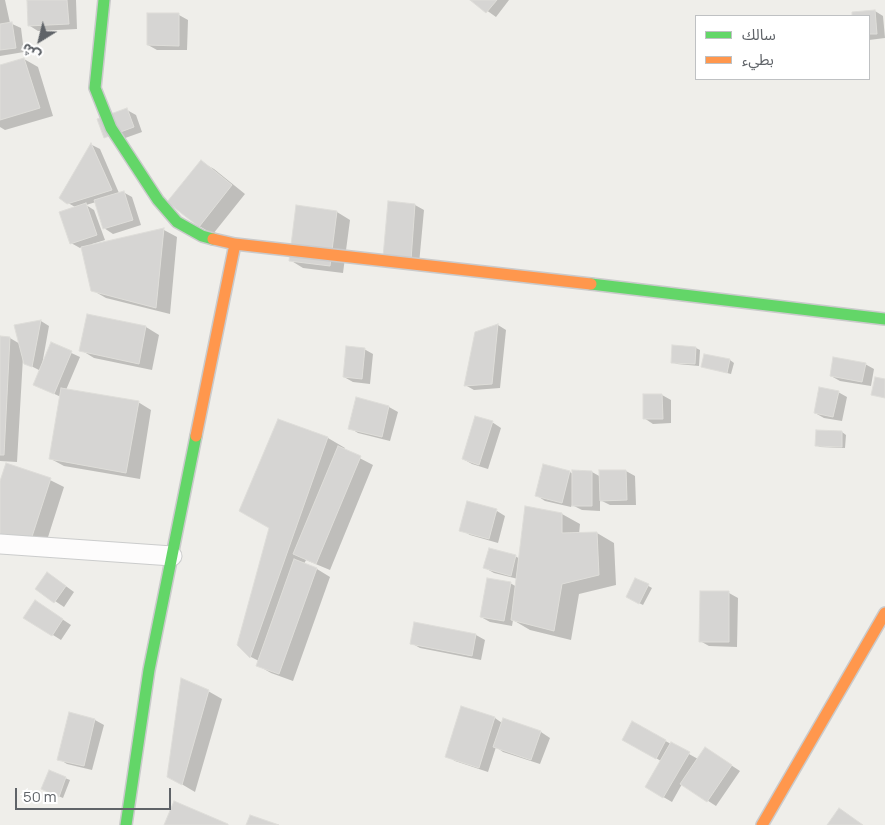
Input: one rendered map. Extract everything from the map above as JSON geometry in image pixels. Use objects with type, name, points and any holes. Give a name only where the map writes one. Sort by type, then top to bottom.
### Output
[{"type":"street","points":[[104,0],[95,88],[112,128],[158,200],[177,222],[202,236],[235,244],[885,319]]},
{"type":"street","points":[[126,825],[149,670],[235,244]]},
{"type":"street","points":[[0,544],[172,556]]},
{"type":"street","points":[[762,825],[885,613]]},
{"type":"building","points":[[27,0],[67,0],[69,24],[28,26]]},
{"type":"building","points":[[470,0],[497,0],[486,13]]},
{"type":"building","points":[[875,10],[877,34],[870,34],[870,15],[852,15],[852,12]]},
{"type":"building","points":[[147,13],[179,13],[179,46],[147,45]]},
{"type":"building","points":[[12,22],[16,48],[0,50],[0,24]]},
{"type":"building","points":[[24,58],[40,108],[0,120],[0,65]]},
{"type":"building","points":[[127,108],[134,127],[104,138],[97,119]]},
{"type":"building","points":[[91,143],[112,190],[67,204],[59,198]]},
{"type":"building","points":[[201,160],[232,185],[199,227],[167,202]]},
{"type":"building","points":[[124,191],[133,220],[103,229],[94,200]]},
{"type":"building","points":[[388,201],[415,204],[411,260],[383,257]]},
{"type":"building","points":[[86,203],[97,235],[70,244],[59,212]]},
{"type":"building","points":[[296,205],[337,211],[330,266],[289,261]]},
{"type":"building","points":[[164,228],[156,308],[91,291],[81,247]]},
{"type":"building","points":[[87,314],[146,326],[139,364],[79,351]]},
{"type":"building","points":[[41,320],[32,367],[24,364],[14,325]]},
{"type":"building","points":[[498,324],[492,384],[464,386],[475,332]]},
{"type":"building","points":[[0,336],[10,337],[4,455],[0,455]]},
{"type":"building","points":[[51,342],[72,351],[54,394],[33,385]]},
{"type":"building","points":[[672,345],[696,347],[695,364],[671,363]]},
{"type":"building","points":[[346,346],[365,348],[362,379],[343,377]]},
{"type":"building","points":[[704,354],[730,359],[727,373],[701,367]]},
{"type":"building","points":[[833,357],[866,363],[862,382],[830,376]]},
{"type":"building","points":[[875,377],[885,379],[885,398],[871,395]]},
{"type":"building","points":[[819,387],[839,391],[833,417],[814,413]]},
{"type":"building","points":[[61,388],[139,401],[126,473],[49,459]]},
{"type":"building","points":[[643,394],[662,394],[663,419],[643,419]]},
{"type":"building","points":[[356,397],[389,406],[382,437],[348,429]]},
{"type":"building","points":[[475,416],[493,421],[479,465],[462,459]]},
{"type":"building","points":[[278,419],[328,437],[250,658],[237,645],[269,528],[239,511]]},
{"type":"building","points":[[816,430],[842,431],[842,447],[815,446]]},
{"type":"building","points":[[338,446],[361,456],[316,564],[293,554]]},
{"type":"building","points":[[6,463],[51,478],[28,549],[0,540],[0,481]]},
{"type":"building","points":[[543,464],[570,471],[562,503],[535,496]]},
{"type":"building","points":[[572,470],[592,471],[592,506],[572,506]]},
{"type":"building","points":[[599,470],[626,470],[627,500],[600,501]]},
{"type":"building","points":[[467,501],[497,509],[489,539],[459,531]]},
{"type":"building","points":[[525,506],[562,513],[562,533],[597,532],[599,575],[562,584],[554,631],[511,620]]},
{"type":"building","points":[[489,548],[516,555],[511,576],[483,568]]},
{"type":"building","points":[[294,559],[317,568],[279,674],[256,666]]},
{"type":"building","points":[[47,572],[66,586],[54,603],[35,589]]},
{"type":"building","points":[[487,578],[511,582],[504,621],[480,617]]},
{"type":"building","points":[[635,578],[649,584],[639,604],[626,597]]},
{"type":"building","points":[[700,591],[729,591],[729,642],[699,642]]},
{"type":"building","points":[[35,600],[63,619],[52,636],[23,618]]},
{"type":"building","points":[[414,622],[476,634],[472,656],[410,644]]},
{"type":"building","points":[[181,678],[209,690],[182,785],[167,777]]},
{"type":"building","points":[[461,706],[495,717],[479,768],[445,757]]},
{"type":"building","points":[[69,712],[95,719],[84,766],[57,760]]},
{"type":"building","points":[[503,718],[541,731],[531,760],[493,747]]},
{"type":"building","points":[[632,721],[666,740],[656,759],[622,740]]},
{"type":"building","points":[[671,742],[690,752],[663,798],[645,787]]},
{"type":"building","points":[[705,747],[732,765],[707,802],[680,784]]},
{"type":"building","points":[[49,770],[66,777],[59,797],[41,789]]},
{"type":"building","points":[[174,801],[228,824],[228,825],[164,825]]},
{"type":"building","points":[[839,808],[863,825],[827,825]]},
{"type":"building","points":[[250,815],[279,825],[246,825]]},
{"type":"traffic: fast","points":[[104,0],[95,88],[111,128],[158,200],[177,222],[202,236],[213,239]]},
{"type":"traffic: fast","points":[[591,284],[885,319]]},
{"type":"traffic: fast","points":[[126,825],[149,670],[196,436]]},
{"type":"traffic: slow","points":[[213,239],[235,244],[591,284]]},
{"type":"traffic: slow","points":[[196,436],[235,244]]},
{"type":"traffic: slow","points":[[762,825],[885,613]]}]
